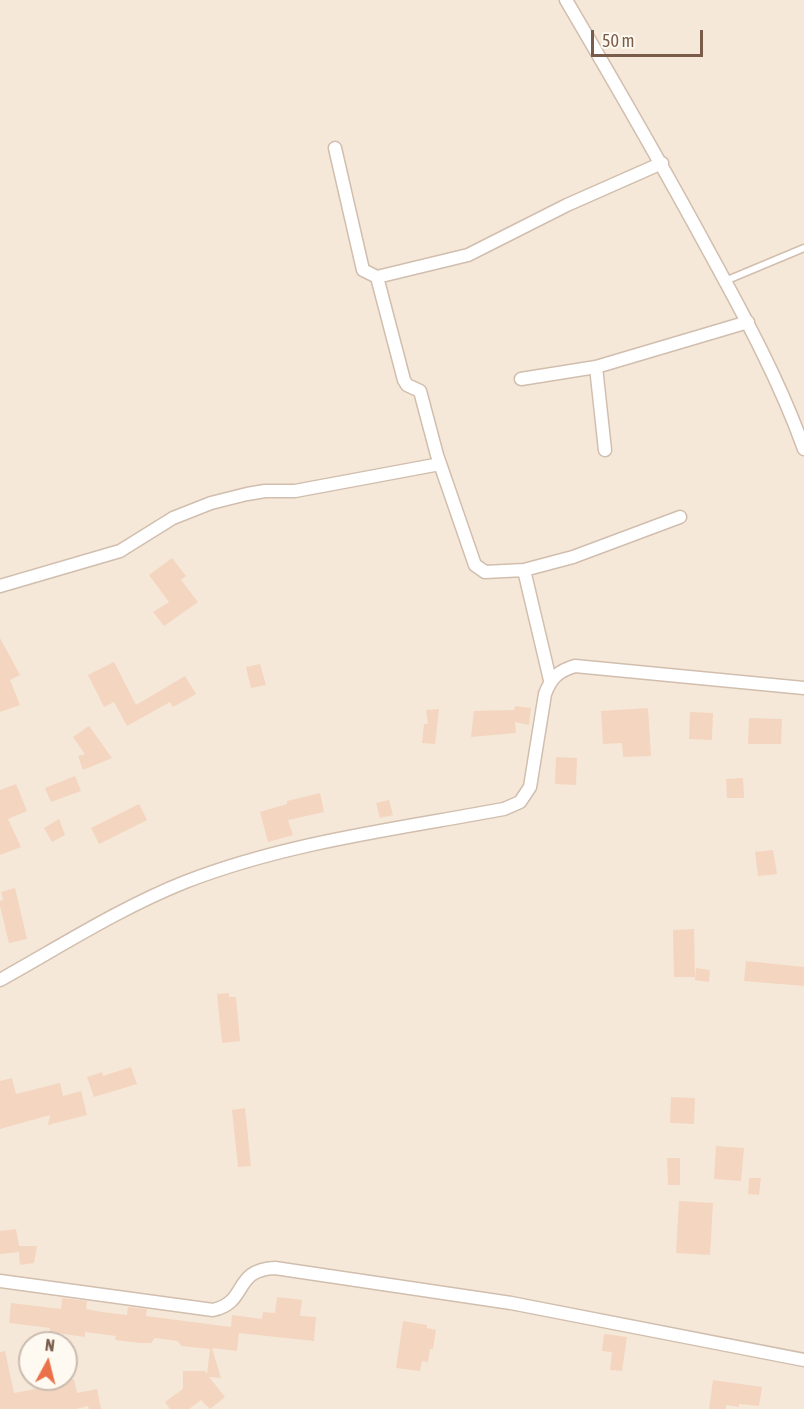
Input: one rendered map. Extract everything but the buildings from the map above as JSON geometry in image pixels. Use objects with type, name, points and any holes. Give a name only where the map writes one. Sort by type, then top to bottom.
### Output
[{"type":"street","points":[[566,0],[662,164],[748,322],[791,412],[804,449]]},
{"type":"street","points":[[335,148],[363,270],[377,278],[468,255],[567,205],[662,164]]},
{"type":"street","points":[[377,278],[404,381],[407,385],[420,391],[440,464],[475,565],[485,572],[524,570],[573,557],[680,517]]},
{"type":"street","points":[[521,379],[596,367],[748,322]]},
{"type":"street","points":[[596,367],[605,450]]},
{"type":"street","points":[[0,586],[120,551],[173,518],[211,503],[256,492],[295,491],[440,464]]},
{"type":"street","points":[[524,570],[550,680]]},
{"type":"street","points":[[0,980],[120,912],[195,879],[279,852],[337,838],[504,809],[520,802],[530,787],[545,694],[550,680],[561,670],[575,666],[804,688]]},
{"type":"street","points":[[0,1281],[213,1310],[231,1304],[248,1275],[258,1269],[275,1268],[511,1303],[804,1360]]},
{"type":"lane","points":[[725,281],[804,248]]},
{"type":"shaded area","points":[[0,0],[804,0],[804,1409],[0,1409]]}]
